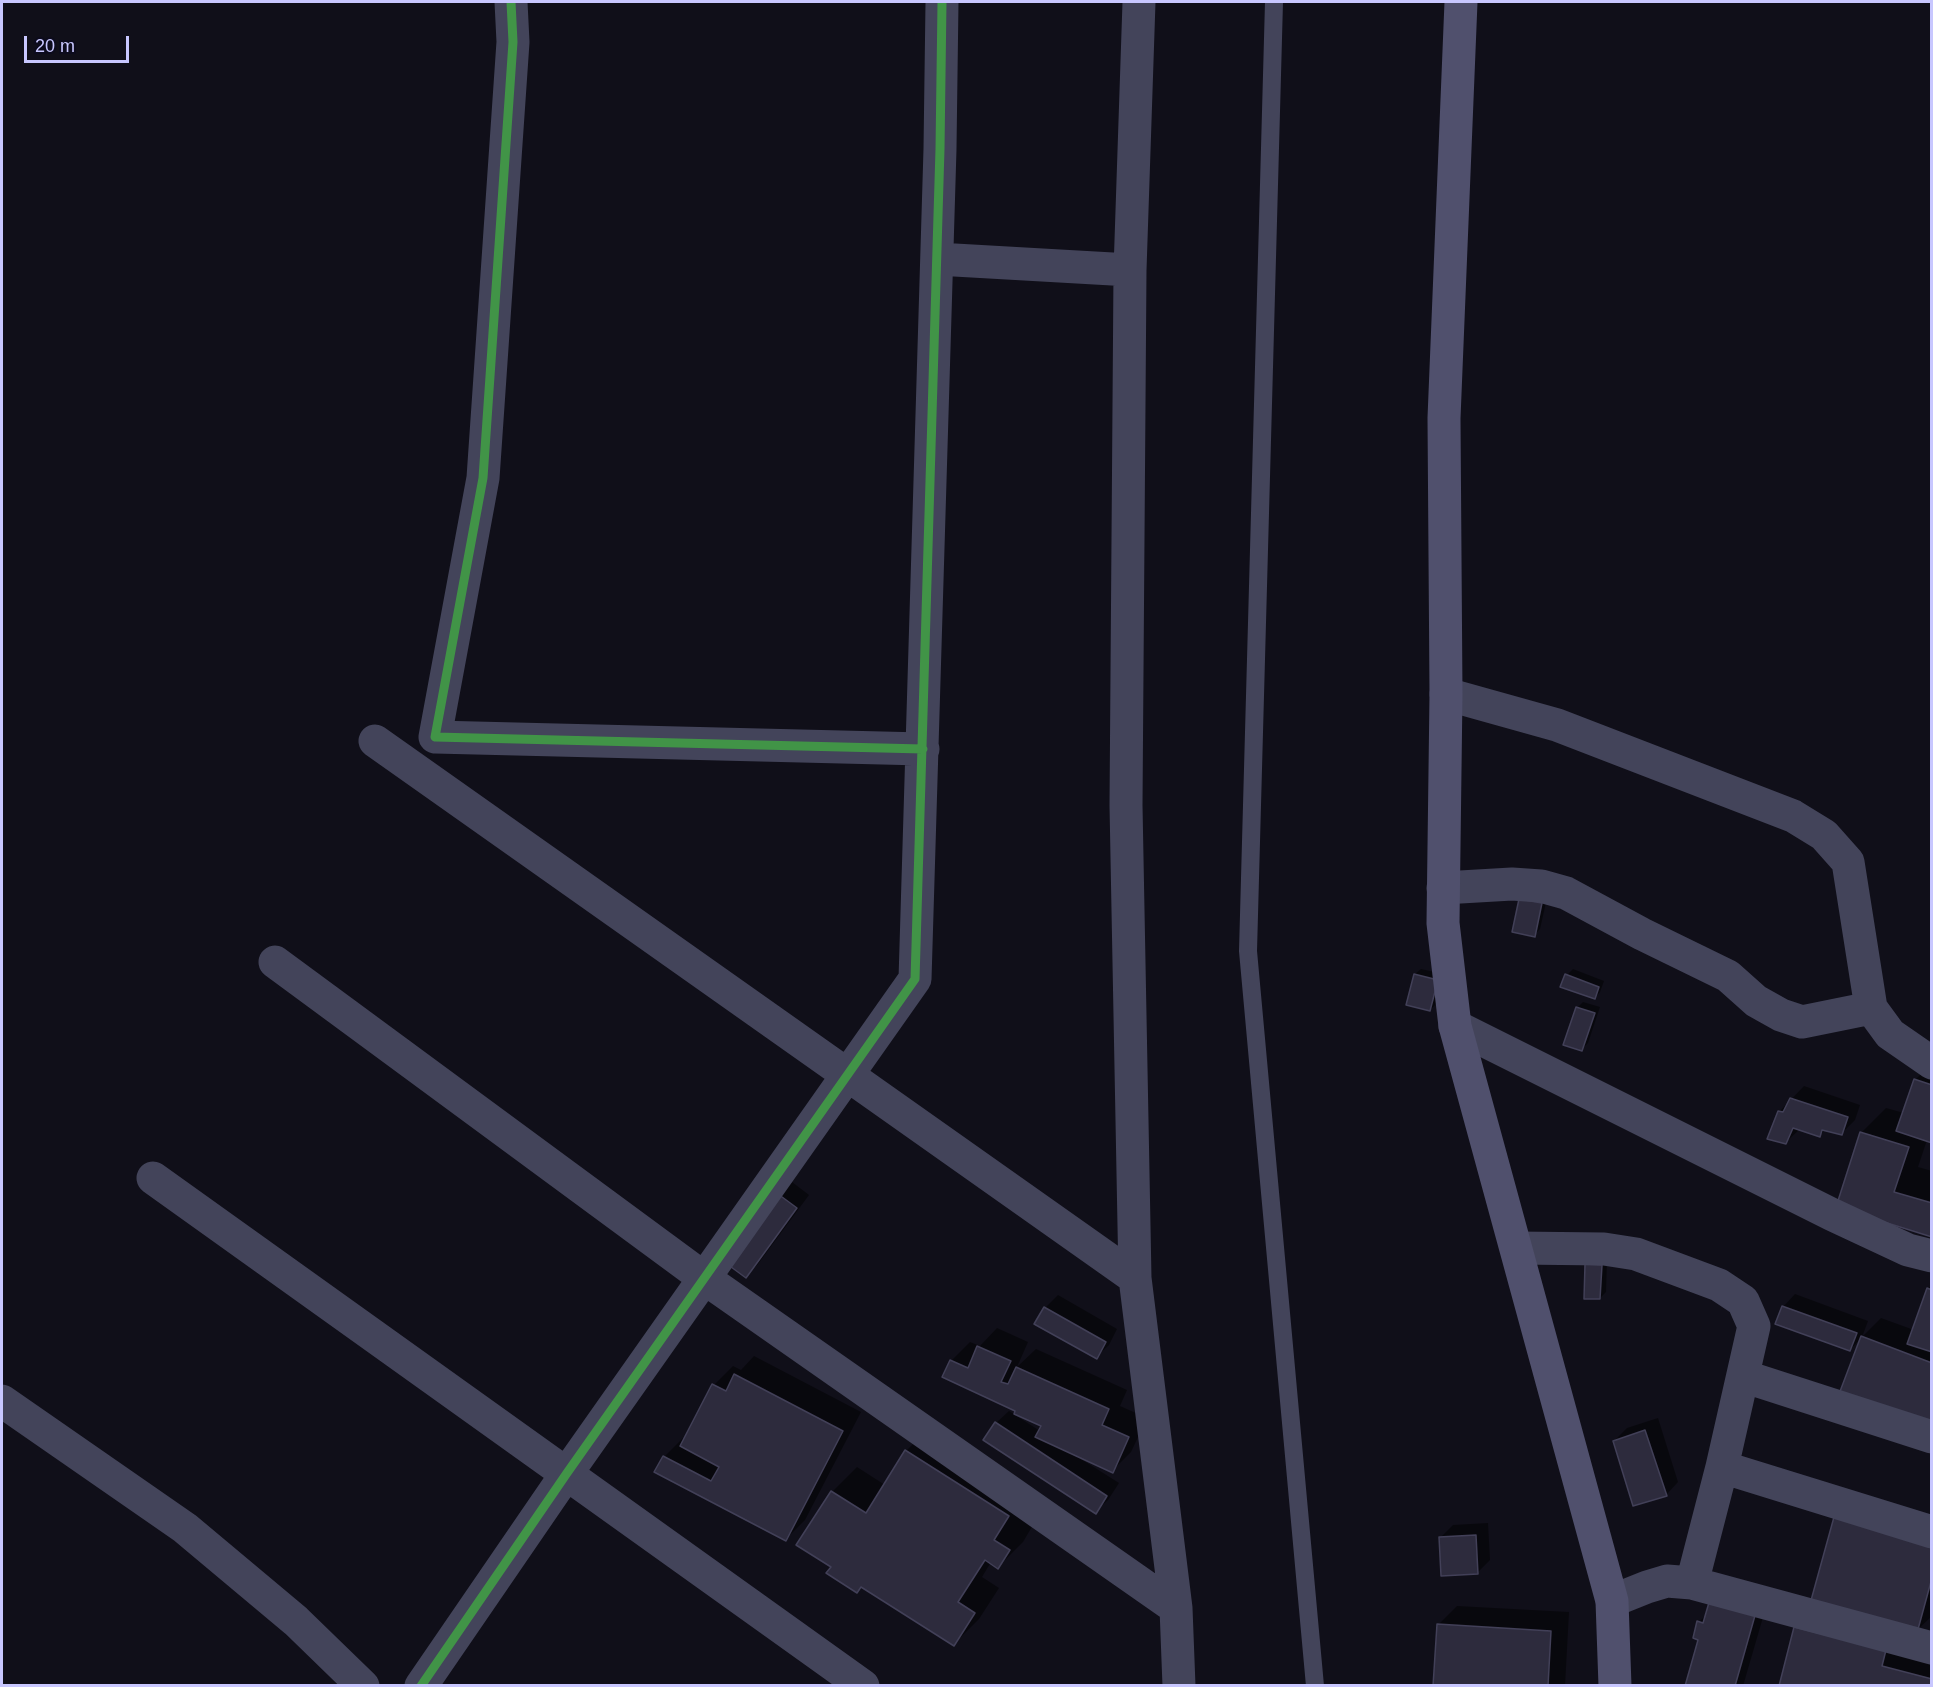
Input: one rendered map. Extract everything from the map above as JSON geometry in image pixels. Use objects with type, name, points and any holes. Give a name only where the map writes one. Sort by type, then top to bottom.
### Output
[{"type":"main road","points":[[1461,2],[1444,418],[1446,694],[1443,923],[1455,1026],[1612,1601],[1615,1686]]},
{"type":"street","points":[[511,2],[513,42],[483,478],[435,737],[923,749]]},
{"type":"street","points":[[421,1686],[567,1473],[915,979],[937,259],[942,2]]},
{"type":"street","points":[[1139,2],[1130,270],[1126,805],[1135,1278],[1176,1608],[1179,1686]]},
{"type":"street","points":[[937,259],[1130,270]]},
{"type":"street","points":[[1446,694],[1557,725],[1792,816],[1824,834],[1848,862],[1870,1008],[1890,1034],[1932,1063]]},
{"type":"street","points":[[375,741],[1135,1278]]},
{"type":"street","points":[[1443,888],[1512,884],[1541,886],[1566,893],[1642,934],[1728,976],[1756,1001],[1781,1015],[1802,1022],[1870,1008]]},
{"type":"street","points":[[275,962],[704,1278],[1176,1608]]},
{"type":"street","points":[[1455,1026],[1831,1214],[1908,1250],[1932,1256]]},
{"type":"street","points":[[153,1178],[863,1686]]},
{"type":"street","points":[[1517,1248],[1604,1249],[1636,1254],[1719,1285],[1743,1302],[1754,1326],[1722,1467],[1692,1582]]},
{"type":"street","points":[[1743,1376],[1932,1437]]},
{"type":"street","points":[[2,1401],[185,1528],[296,1621],[363,1686]]},
{"type":"street","points":[[1722,1467],[1932,1532]]},
{"type":"street","points":[[1612,1601],[1667,1581],[1692,1582],[1932,1648]]},
{"type":"lane","points":[[1274,2],[1248,951],[1316,1686]]},
{"type":"building","points":[[1519,899],[1542,903],[1535,937],[1512,932]]},
{"type":"building","points":[[1414,974],[1438,980],[1430,1011],[1406,1005]]},
{"type":"building","points":[[1565,974],[1599,987],[1595,999],[1560,987]]},
{"type":"building","points":[[1576,1007],[1595,1013],[1582,1051],[1563,1045]]},
{"type":"building","points":[[1914,1079],[1932,1085],[1932,1143],[1896,1131]]},
{"type":"building","points":[[1790,1098],[1848,1117],[1842,1135],[1822,1130],[1820,1137],[1793,1128],[1786,1144],[1767,1139],[1778,1111],[1783,1112]]},
{"type":"building","points":[[1860,1132],[1909,1147],[1894,1192],[1932,1203],[1932,1237],[1836,1207]]},
{"type":"building","points":[[778,1194],[797,1208],[746,1278],[727,1264]]},
{"type":"building","points":[[1585,1264],[1602,1265],[1600,1299],[1584,1299]]},
{"type":"building","points":[[1927,1288],[1932,1290],[1932,1352],[1907,1344]]},
{"type":"building","points":[[1782,1306],[1857,1333],[1850,1351],[1775,1324]]},
{"type":"building","points":[[1044,1307],[1106,1342],[1097,1359],[1034,1324]]},
{"type":"building","points":[[1861,1336],[1932,1363],[1932,1429],[1839,1394]]},
{"type":"building","points":[[977,1346],[1011,1361],[1001,1382],[1008,1384],[1016,1367],[1109,1409],[1102,1425],[1129,1437],[1113,1473],[1035,1437],[1041,1426],[1014,1414],[1015,1411],[942,1377],[950,1360],[968,1368]]},
{"type":"building","points":[[734,1374],[843,1431],[786,1541],[654,1472],[663,1456],[711,1481],[719,1467],[680,1446],[712,1384],[726,1391]]},
{"type":"building","points":[[995,1422],[1107,1496],[1096,1514],[983,1440]]},
{"type":"building","points":[[1645,1430],[1667,1496],[1633,1506],[1613,1441]]},
{"type":"building","points":[[905,1450],[1009,1516],[994,1540],[1010,1550],[998,1569],[985,1560],[958,1602],[975,1613],[954,1646],[861,1587],[857,1593],[826,1573],[831,1567],[796,1545],[831,1491],[866,1513]]},
{"type":"building","points":[[1834,1517],[1932,1543],[1932,1578],[1917,1633],[1810,1604]]},
{"type":"building","points":[[1476,1535],[1478,1574],[1441,1576],[1439,1537]]},
{"type":"building","points":[[1710,1599],[1756,1612],[1735,1686],[1685,1686],[1698,1640],[1693,1638],[1697,1621],[1703,1623]]},
{"type":"building","points":[[1437,1624],[1551,1631],[1548,1686],[1433,1686]]},
{"type":"building","points":[[1794,1627],[1886,1650],[1882,1666],[1932,1679],[1932,1686],[1779,1686]]},
{"type":"cycle path","points":[[511,2],[513,42],[483,478],[435,737],[923,749]]},
{"type":"cycle path","points":[[421,1686],[567,1473],[915,979],[940,149],[942,2]]}]
